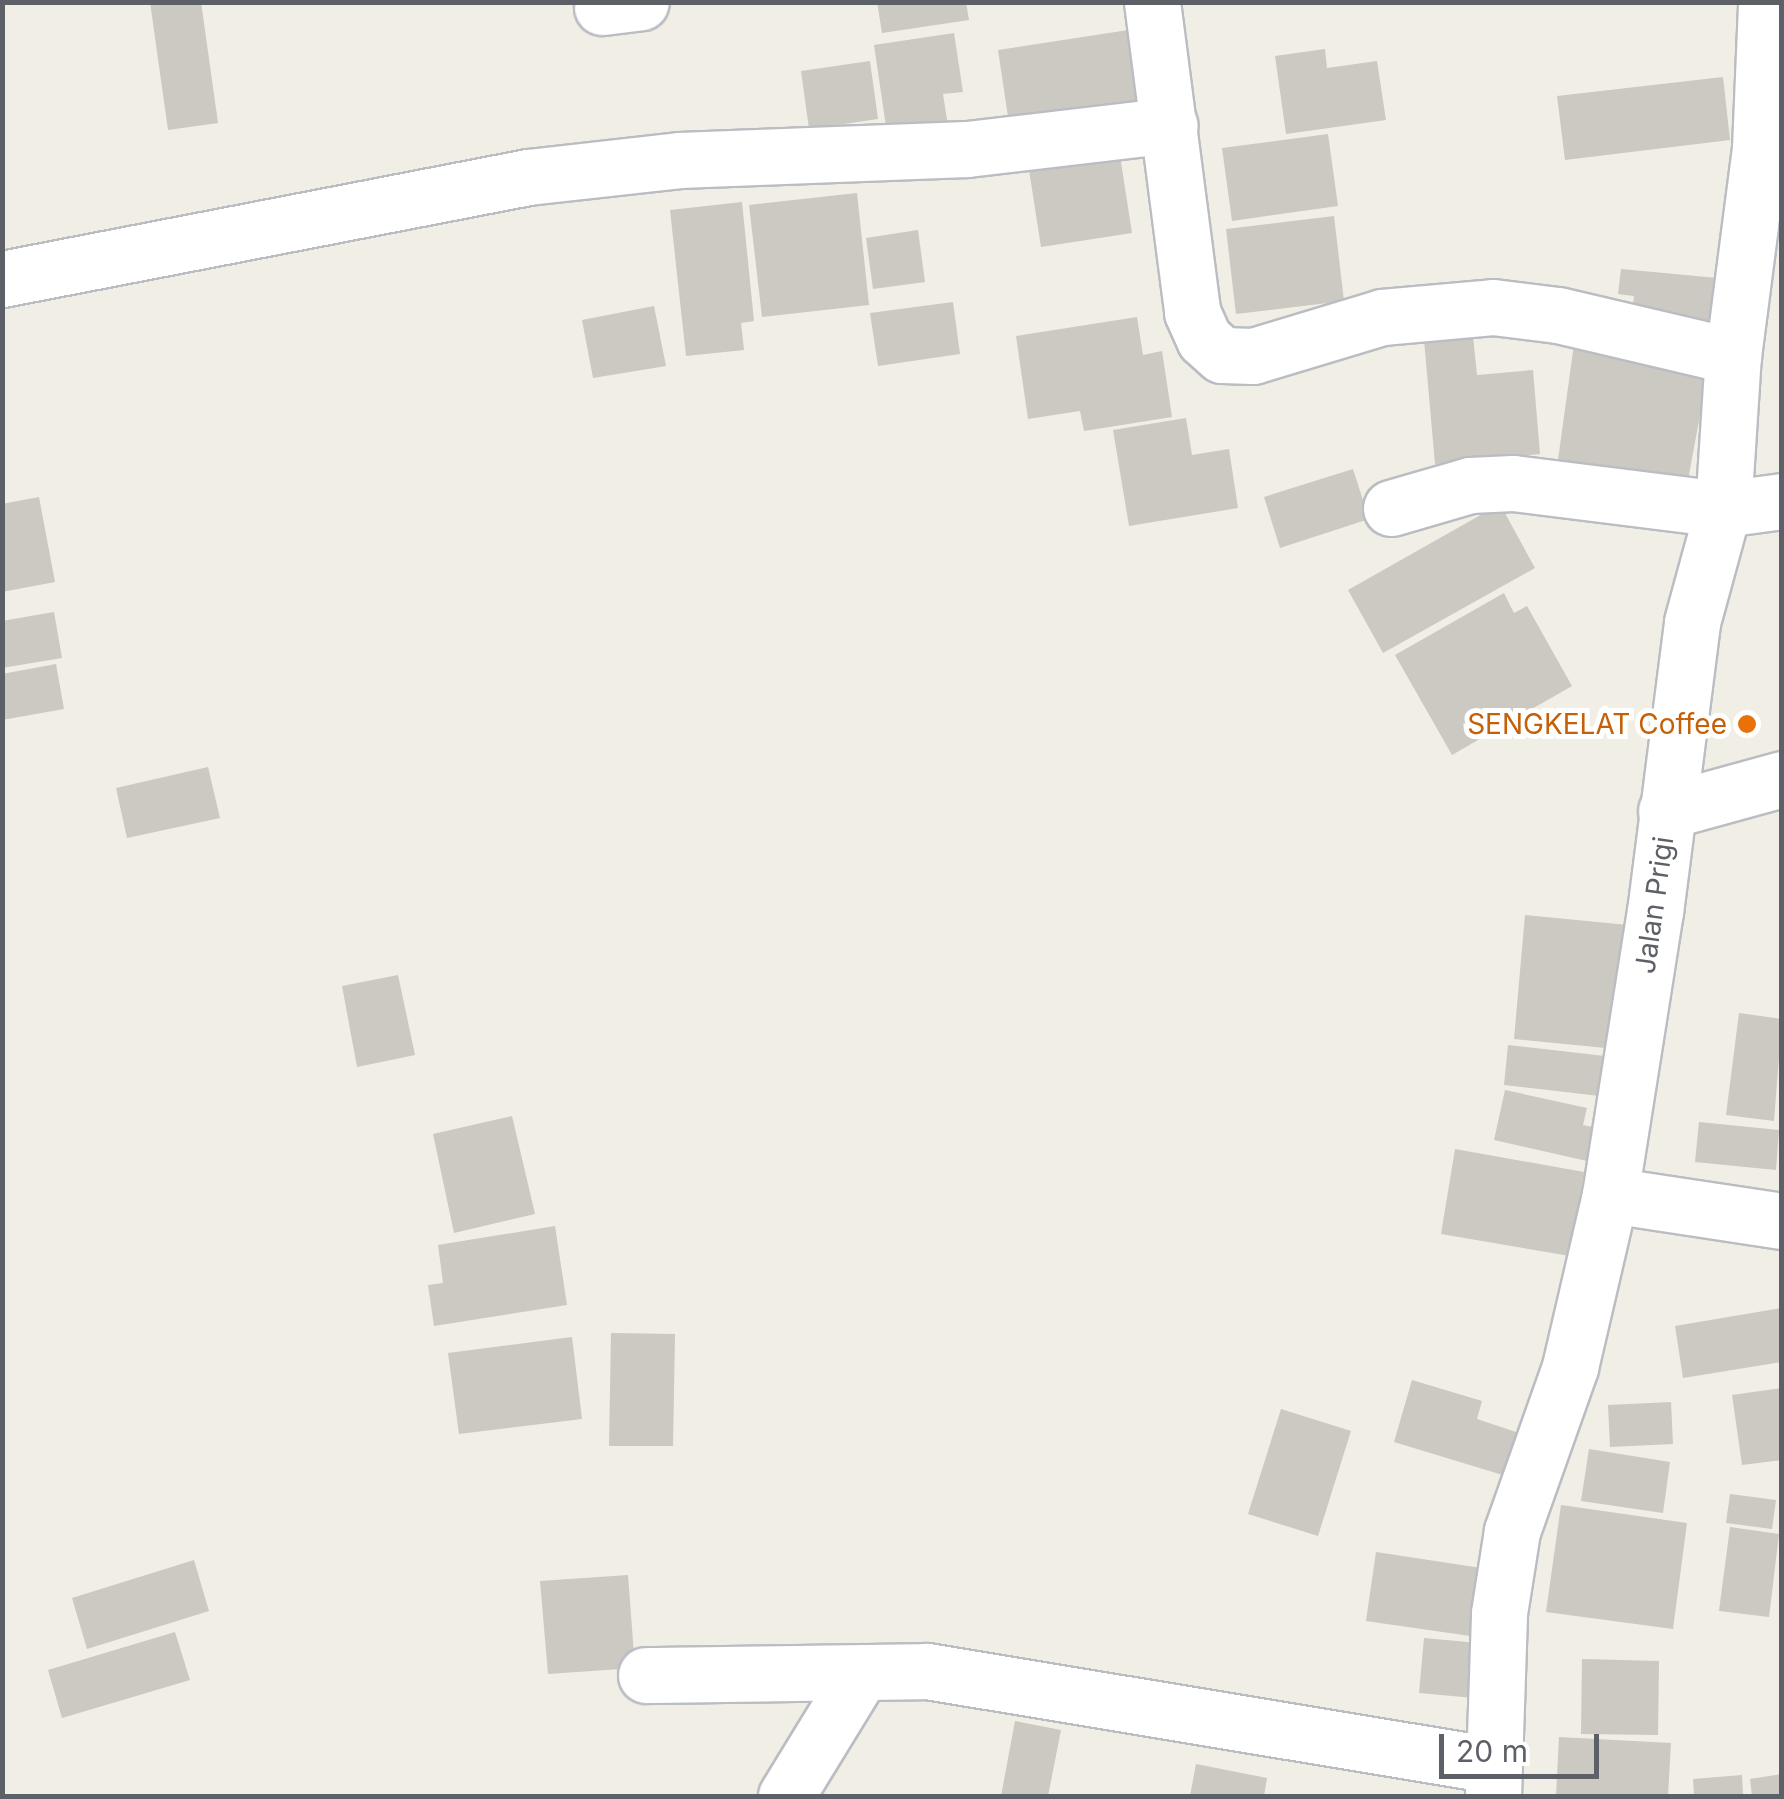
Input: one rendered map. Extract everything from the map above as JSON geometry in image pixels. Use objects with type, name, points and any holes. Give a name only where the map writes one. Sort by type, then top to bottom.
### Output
[{"type":"street","points":[[1152,2],[1192,312],[1204,339],[1222,355],[1252,356],[1382,317],[1493,307],[1558,315],[1733,356]]},
{"type":"street","name":"Jalan Prigi","points":[[1493,1781],[1498,1613],[1512,1531],[1570,1366],[1610,1195],[1692,622],[1723,509],[1733,356],[1760,148],[1766,2]]},
{"type":"street","points":[[2,279],[528,177],[679,160],[967,149],[1170,125]]},
{"type":"street","points":[[1391,508],[1470,485],[1513,483],[1723,509],[1782,501]]},
{"type":"street","points":[[1666,812],[1782,779]]},
{"type":"street","points":[[1610,1195],[1782,1221]]},
{"type":"street","points":[[646,1675],[928,1671],[1493,1781]]},
{"type":"street","points":[[786,1796],[862,1672]]},
{"type":"building","points":[[150,2],[201,2],[218,123],[168,130]]},
{"type":"building","points":[[877,2],[966,2],[969,20],[882,33]]},
{"type":"building","points":[[1135,29],[1146,99],[1011,137],[998,50]]},
{"type":"building","points":[[954,33],[963,92],[943,94],[950,139],[889,147],[874,45]]},
{"type":"building","points":[[1325,49],[1327,68],[1377,61],[1386,120],[1286,134],[1275,56]]},
{"type":"building","points":[[870,61],[878,119],[809,129],[801,71]]},
{"type":"building","points":[[1723,77],[1730,140],[1565,160],[1557,96]]},
{"type":"building","points":[[1328,134],[1338,206],[1232,221],[1222,148]]},
{"type":"building","points":[[1118,143],[1132,233],[1041,247],[1027,157]]},
{"type":"building","points":[[857,193],[869,305],[762,317],[749,205]]},
{"type":"building","points":[[742,202],[754,321],[741,323],[744,350],[686,356],[670,210]]},
{"type":"building","points":[[1334,216],[1344,301],[1236,314],[1226,229]]},
{"type":"building","points":[[918,230],[925,282],[873,289],[866,238]]},
{"type":"building","points":[[1621,269],[1728,279],[1723,333],[1631,324],[1634,296],[1618,294]]},
{"type":"building","points":[[953,302],[960,354],[878,366],[870,313]]},
{"type":"building","points":[[654,306],[666,366],[593,378],[582,320]]},
{"type":"building","points":[[1137,317],[1143,355],[1162,351],[1172,417],[1084,431],[1080,411],[1028,419],[1016,336]]},
{"type":"building","points":[[1473,336],[1477,375],[1533,370],[1540,454],[1435,464],[1424,340]]},
{"type":"building","points":[[1575,337],[1710,361],[1686,491],[1557,467]]},
{"type":"building","points":[[1186,418],[1192,455],[1229,449],[1238,508],[1129,526],[1113,430]]},
{"type":"building","points":[[1353,469],[1369,519],[1280,548],[1264,497]]},
{"type":"building","points":[[39,497],[55,582],[2,592],[2,504]]},
{"type":"building","points":[[1500,504],[1535,568],[1383,653],[1348,590]]},
{"type":"building","points":[[1504,593],[1514,613],[1527,606],[1572,686],[1452,755],[1395,655]]},
{"type":"building","points":[[54,612],[62,658],[2,668],[2,621]]},
{"type":"building","points":[[56,664],[64,709],[2,720],[2,674]]},
{"type":"building","points":[[208,767],[220,818],[127,838],[116,788]]},
{"type":"building","points":[[1525,915],[1638,926],[1626,1050],[1514,1039]]},
{"type":"building","points":[[398,975],[415,1055],[357,1067],[342,986]]},
{"type":"building","points":[[1739,1013],[1782,1019],[1774,1121],[1726,1115]]},
{"type":"building","points":[[1508,1045],[1622,1058],[1617,1098],[1504,1085]]},
{"type":"building","points":[[1505,1090],[1587,1108],[1583,1125],[1616,1132],[1609,1166],[1494,1140]]},
{"type":"building","points":[[512,1116],[535,1214],[454,1233],[433,1134]]},
{"type":"building","points":[[1699,1122],[1779,1130],[1776,1170],[1695,1162]]},
{"type":"building","points":[[1455,1149],[1584,1172],[1570,1256],[1441,1234]]},
{"type":"building","points":[[555,1226],[567,1305],[434,1326],[428,1285],[443,1283],[438,1245]]},
{"type":"building","points":[[1782,1308],[1782,1362],[1683,1378],[1675,1326]]},
{"type":"building","points":[[611,1333],[675,1334],[673,1446],[609,1446]]},
{"type":"building","points":[[572,1337],[582,1419],[459,1434],[448,1353]]},
{"type":"building","points":[[1412,1380],[1482,1401],[1477,1419],[1519,1433],[1506,1476],[1394,1442]]},
{"type":"building","points":[[1782,1388],[1782,1460],[1742,1465],[1732,1395]]},
{"type":"building","points":[[1671,1402],[1673,1444],[1610,1447],[1608,1405]]},
{"type":"building","points":[[1281,1409],[1351,1431],[1318,1536],[1248,1514]]},
{"type":"building","points":[[1589,1449],[1670,1462],[1663,1513],[1581,1501]]},
{"type":"building","points":[[1730,1494],[1776,1500],[1772,1529],[1726,1523]]},
{"type":"building","points":[[1561,1505],[1687,1523],[1673,1629],[1546,1612]]},
{"type":"building","points":[[1730,1527],[1779,1534],[1769,1617],[1719,1611]]},
{"type":"building","points":[[1376,1552],[1501,1571],[1491,1639],[1366,1621]]},
{"type":"building","points":[[194,1560],[209,1611],[87,1649],[72,1598]]},
{"type":"building","points":[[628,1575],[635,1668],[548,1674],[540,1581]]},
{"type":"building","points":[[175,1632],[190,1680],[62,1718],[48,1670]]},
{"type":"building","points":[[1424,1638],[1490,1644],[1485,1699],[1419,1693]]},
{"type":"building","points":[[1582,1659],[1659,1661],[1658,1735],[1581,1734]]},
{"type":"building","points":[[1015,1721],[1061,1730],[1048,1796],[1001,1796]]},
{"type":"building","points":[[1559,1737],[1671,1743],[1668,1796],[1556,1796]]},
{"type":"building","points":[[1196,1764],[1267,1778],[1264,1796],[1190,1796]]},
{"type":"building","points":[[1782,1774],[1782,1796],[1752,1796],[1750,1779]]},
{"type":"building","points":[[1742,1775],[1743,1796],[1694,1796],[1693,1779]]},
{"type":"place","name":"SENGKELAT Coffee","points":[[1747,724]]}]
